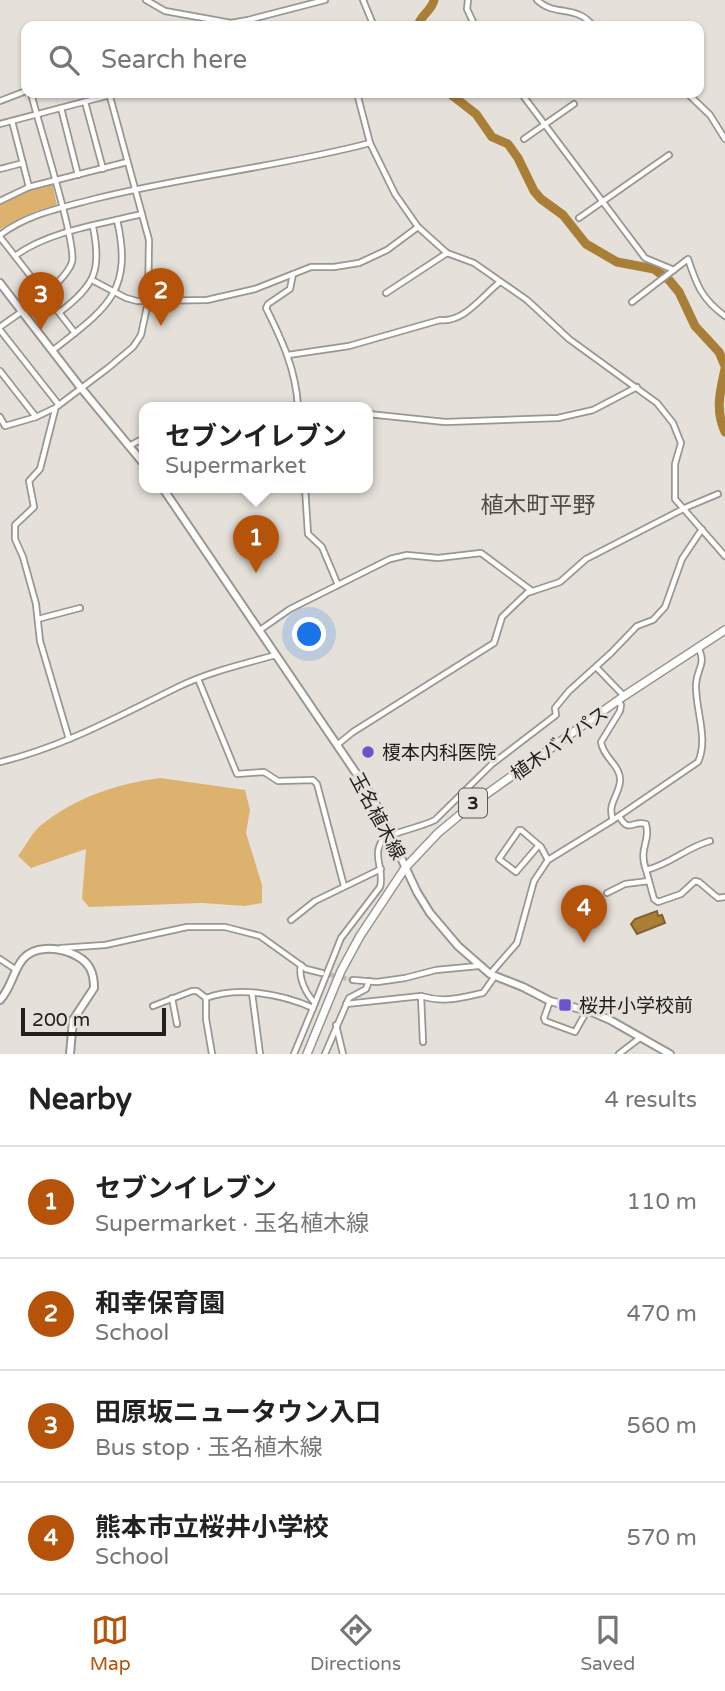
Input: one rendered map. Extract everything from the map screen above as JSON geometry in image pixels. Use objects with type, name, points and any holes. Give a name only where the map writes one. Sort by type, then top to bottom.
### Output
[{"type":"highway","name":"植木バイパス","points":[[307,1054],[341,971],[360,936],[405,868],[438,833],[474,803],[621,699],[725,630]]},
{"type":"main road","points":[[0,283],[139,458]]},
{"type":"main road","name":"玉名植木線","points":[[166,493],[373,798],[405,868],[430,913],[478,966],[493,975],[550,1001],[592,1012],[670,1054]]},
{"type":"main road","points":[[0,1000],[9,987],[15,969],[30,952],[58,948],[85,961],[91,969],[94,988],[74,1020],[70,1054]]},
{"type":"street","points":[[146,0],[165,11],[219,21]]},
{"type":"street","points":[[242,21],[325,0]]},
{"type":"street","points":[[363,0],[372,21]]},
{"type":"street","points":[[468,0],[467,9],[473,21]]},
{"type":"street","points":[[537,0],[552,9],[575,12],[589,21]]},
{"type":"street","points":[[0,101],[21,94]]},
{"type":"street","points":[[30,98],[62,207],[72,249],[72,262],[65,274],[0,329],[57,407]]},
{"type":"street","points":[[0,124],[98,98]]},
{"type":"street","points":[[0,417],[5,426],[36,417],[57,407],[133,347],[141,335],[148,302],[149,240],[111,98]]},
{"type":"street","points":[[358,98],[370,143],[395,194],[418,227],[447,253],[474,263],[527,300],[569,339],[666,412],[681,443],[675,464],[675,499],[725,556]]},
{"type":"street","points":[[525,98],[645,258],[674,270]]},
{"type":"street","points":[[692,98],[710,115],[725,139]]},
{"type":"street","points":[[85,102],[103,169]]},
{"type":"street","points":[[524,139],[574,104]]},
{"type":"street","points":[[61,108],[78,175]]},
{"type":"street","points":[[12,121],[29,187]]},
{"type":"street","points":[[75,333],[0,236],[24,219],[135,189],[321,156],[370,143]]},
{"type":"street","points":[[579,218],[669,155]]},
{"type":"street","points":[[0,201],[29,187],[127,162]]},
{"type":"street","points":[[0,169],[23,163]]},
{"type":"street","points":[[15,256],[44,239],[142,214]]},
{"type":"street","points":[[52,351],[102,310],[115,292],[123,260],[117,220]]},
{"type":"street","points":[[60,313],[92,280],[97,260],[93,226]]},
{"type":"street","points":[[92,280],[126,298],[148,302],[207,300],[274,283],[310,267],[359,263],[387,250],[418,227]]},
{"type":"street","points":[[386,293],[447,253]]},
{"type":"street","points":[[632,302],[688,259],[699,291],[711,306],[725,316]]},
{"type":"street","points":[[293,273],[290,289],[266,308],[288,355],[296,383],[298,402]]},
{"type":"street","points":[[288,355],[349,346],[440,320],[448,321],[477,305],[500,282]]},
{"type":"street","points":[[0,371],[36,417]]},
{"type":"street","points":[[373,415],[445,422],[558,418],[593,410],[636,387]]},
{"type":"street","points":[[57,407],[40,469],[29,481],[34,507],[15,525],[15,540],[23,557],[38,619],[40,641],[69,739]]},
{"type":"street","points":[[129,446],[139,441]]},
{"type":"street","points":[[305,493],[308,534],[322,547],[338,584]]},
{"type":"street","points":[[338,745],[353,732],[494,643],[502,617],[532,591],[560,582],[586,559],[682,509],[719,494]]},
{"type":"street","points":[[294,1054],[341,939],[380,887],[383,878],[377,853],[383,838],[435,820],[492,764],[556,715],[555,708],[569,691],[597,668],[636,625],[653,620],[665,607],[682,559],[702,529]]},
{"type":"street","points":[[260,630],[290,608],[390,559],[407,555],[438,558],[481,553],[532,591]]},
{"type":"street","points":[[38,619],[80,608]]},
{"type":"street","points":[[346,1004],[382,998],[421,996],[439,1001],[483,993],[517,943],[534,881],[548,860],[698,762],[701,755],[696,681],[703,664],[698,647]]},
{"type":"street","points":[[0,762],[69,739],[198,679],[276,654]]},
{"type":"street","points":[[597,668],[621,699],[620,711],[601,742],[604,754],[618,771],[620,782],[610,806],[613,820]]},
{"type":"street","points":[[198,679],[237,775],[264,772],[278,781],[313,780],[317,784],[344,886]]},
{"type":"street","points":[[619,816],[623,824],[628,826],[646,824],[649,834],[641,854],[654,899],[658,902],[681,894],[695,881],[718,898],[725,897]]},
{"type":"street","points":[[538,845],[516,872],[499,859],[519,830],[538,845],[548,860]]},
{"type":"street","points":[[646,870],[662,866],[683,851],[710,841]]},
{"type":"street","points":[[291,920],[315,901],[381,869]]},
{"type":"street","points":[[607,893],[625,884],[649,881]]},
{"type":"street","points":[[58,948],[105,946],[187,927],[225,927],[260,936],[301,965],[322,973]]},
{"type":"street","points":[[0,959],[15,969]]},
{"type":"street","points":[[301,965],[299,974],[314,1005]]},
{"type":"street","points":[[354,980],[405,978],[436,970],[478,966]]},
{"type":"street","points":[[325,1054],[346,1004],[352,995],[366,989],[369,981]]},
{"type":"street","points":[[153,1006],[192,991],[206,998],[252,993],[314,1005]]},
{"type":"street","points":[[252,993],[260,1054]]},
{"type":"street","points":[[421,996],[423,1042]]},
{"type":"street","points":[[172,998],[177,1024]]},
{"type":"street","points":[[206,998],[206,1019],[212,1054]]},
{"type":"street","points":[[550,1001],[545,1021],[575,1032],[584,1016]]},
{"type":"street","points":[[336,1024],[343,1054]]},
{"type":"street","points":[[619,1054],[641,1036]]},
{"type":"shaded area","points":[[52,183],[57,205],[36,211],[0,229],[0,203],[18,193]]},
{"type":"shaded area","points":[[160,778],[245,790],[250,810],[246,833],[262,885],[262,903],[245,906],[202,903],[89,907],[82,899],[86,849],[31,868],[18,856],[40,826],[68,807],[112,788]]},
{"type":"shaded area","points":[[657,911],[665,923],[637,934],[631,924],[635,919]]},
{"type":"waterway","points":[[420,21],[434,0]]},
{"type":"waterway","points":[[455,98],[476,114],[492,137],[508,144],[534,191],[563,215],[586,244],[617,262],[654,269],[669,280],[679,292],[695,326],[719,352],[725,366]]},
{"type":"waterway","points":[[725,369],[719,408],[725,432]]},
{"type":"tunnel","points":[[323,973],[353,980]]},
{"type":"place","name":"和幸保育園","points":[[161,326]]},
{"type":"place","name":"田原坂ニュータウン入口","points":[[41,330]]},
{"type":"place","name":"セブンイレブン","points":[[256,573]]},
{"type":"place","name":"榎本内科医院","points":[[368,752]]},
{"type":"place","name":"熊本市立桜井小学校","points":[[584,943]]},
{"type":"place","name":"桜井小学校前","points":[[565,1005]]},
{"type":"district","name":"植木町平野","points":[[538,505]]}]
